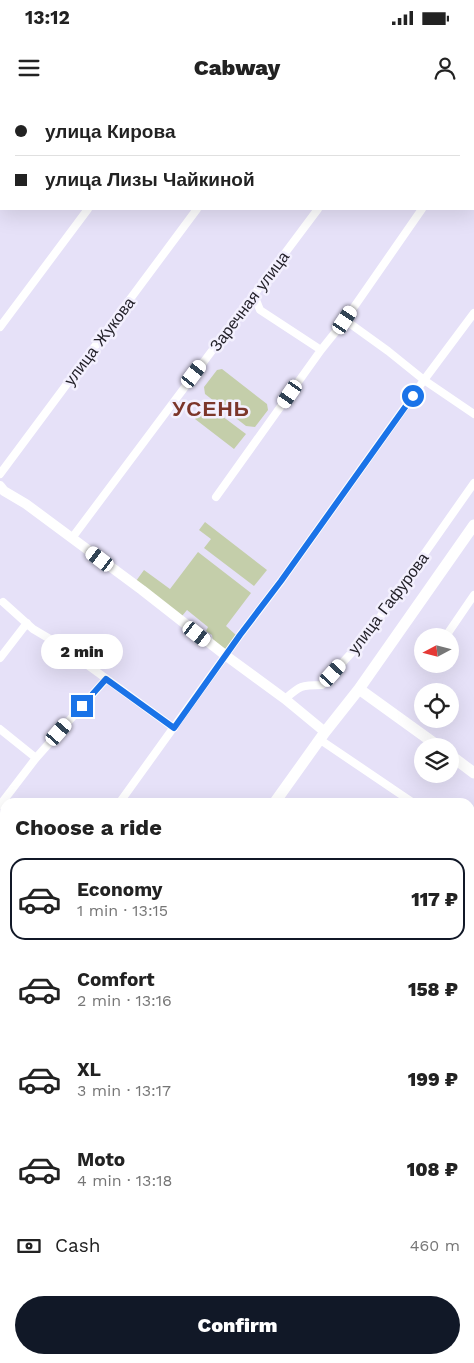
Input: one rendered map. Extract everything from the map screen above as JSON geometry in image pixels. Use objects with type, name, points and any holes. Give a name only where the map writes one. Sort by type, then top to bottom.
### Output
[{"type":"main road","points":[[278,798],[322,736],[359,690],[474,525]]},
{"type":"main road","points":[[359,690],[427,738]]},
{"type":"main road","points":[[459,762],[474,773]]},
{"type":"street","points":[[0,327],[87,210]]},
{"type":"street","name":"улица Жукова","points":[[0,474],[196,210]]},
{"type":"street","name":"Заречная улица","points":[[72,538],[317,210]]},
{"type":"street","points":[[216,497],[321,350],[345,320],[421,210]]},
{"type":"street","points":[[254,295],[260,310],[321,350]]},
{"type":"street","points":[[123,798],[474,313]]},
{"type":"street","points":[[345,320],[424,380],[474,414]]},
{"type":"street","name":"улица Гафурова","points":[[285,699],[298,688],[306,685],[322,686],[366,637],[474,484]]},
{"type":"street","points":[[1,491],[26,504],[142,590],[285,699],[322,736],[407,798]]},
{"type":"street","points":[[451,628],[474,595]]},
{"type":"street","points":[[3,602],[33,629],[60,645],[174,728]]},
{"type":"street","points":[[0,658],[27,623]]},
{"type":"street","points":[[5,798],[36,758],[106,679]]},
{"type":"street","points":[[0,729],[36,758]]},
{"type":"green space","points":[[222,369],[267,404],[268,410],[255,427],[246,426],[205,394],[204,387],[217,370]]},
{"type":"green space","points":[[206,404],[246,434],[234,449],[195,419]]},
{"type":"green space","points":[[205,522],[267,570],[254,586],[204,548],[211,539],[199,530]]},
{"type":"green space","points":[[198,552],[251,593],[226,626],[236,635],[225,650],[213,641],[212,635],[206,631],[208,627],[187,610],[182,616],[136,581],[144,570],[170,589]]},
{"type":"district","name":"УСЕНЬ","points":[[211,409]]},
{"type":"route","points":[[82,706],[106,679],[174,728],[413,396]]}]
